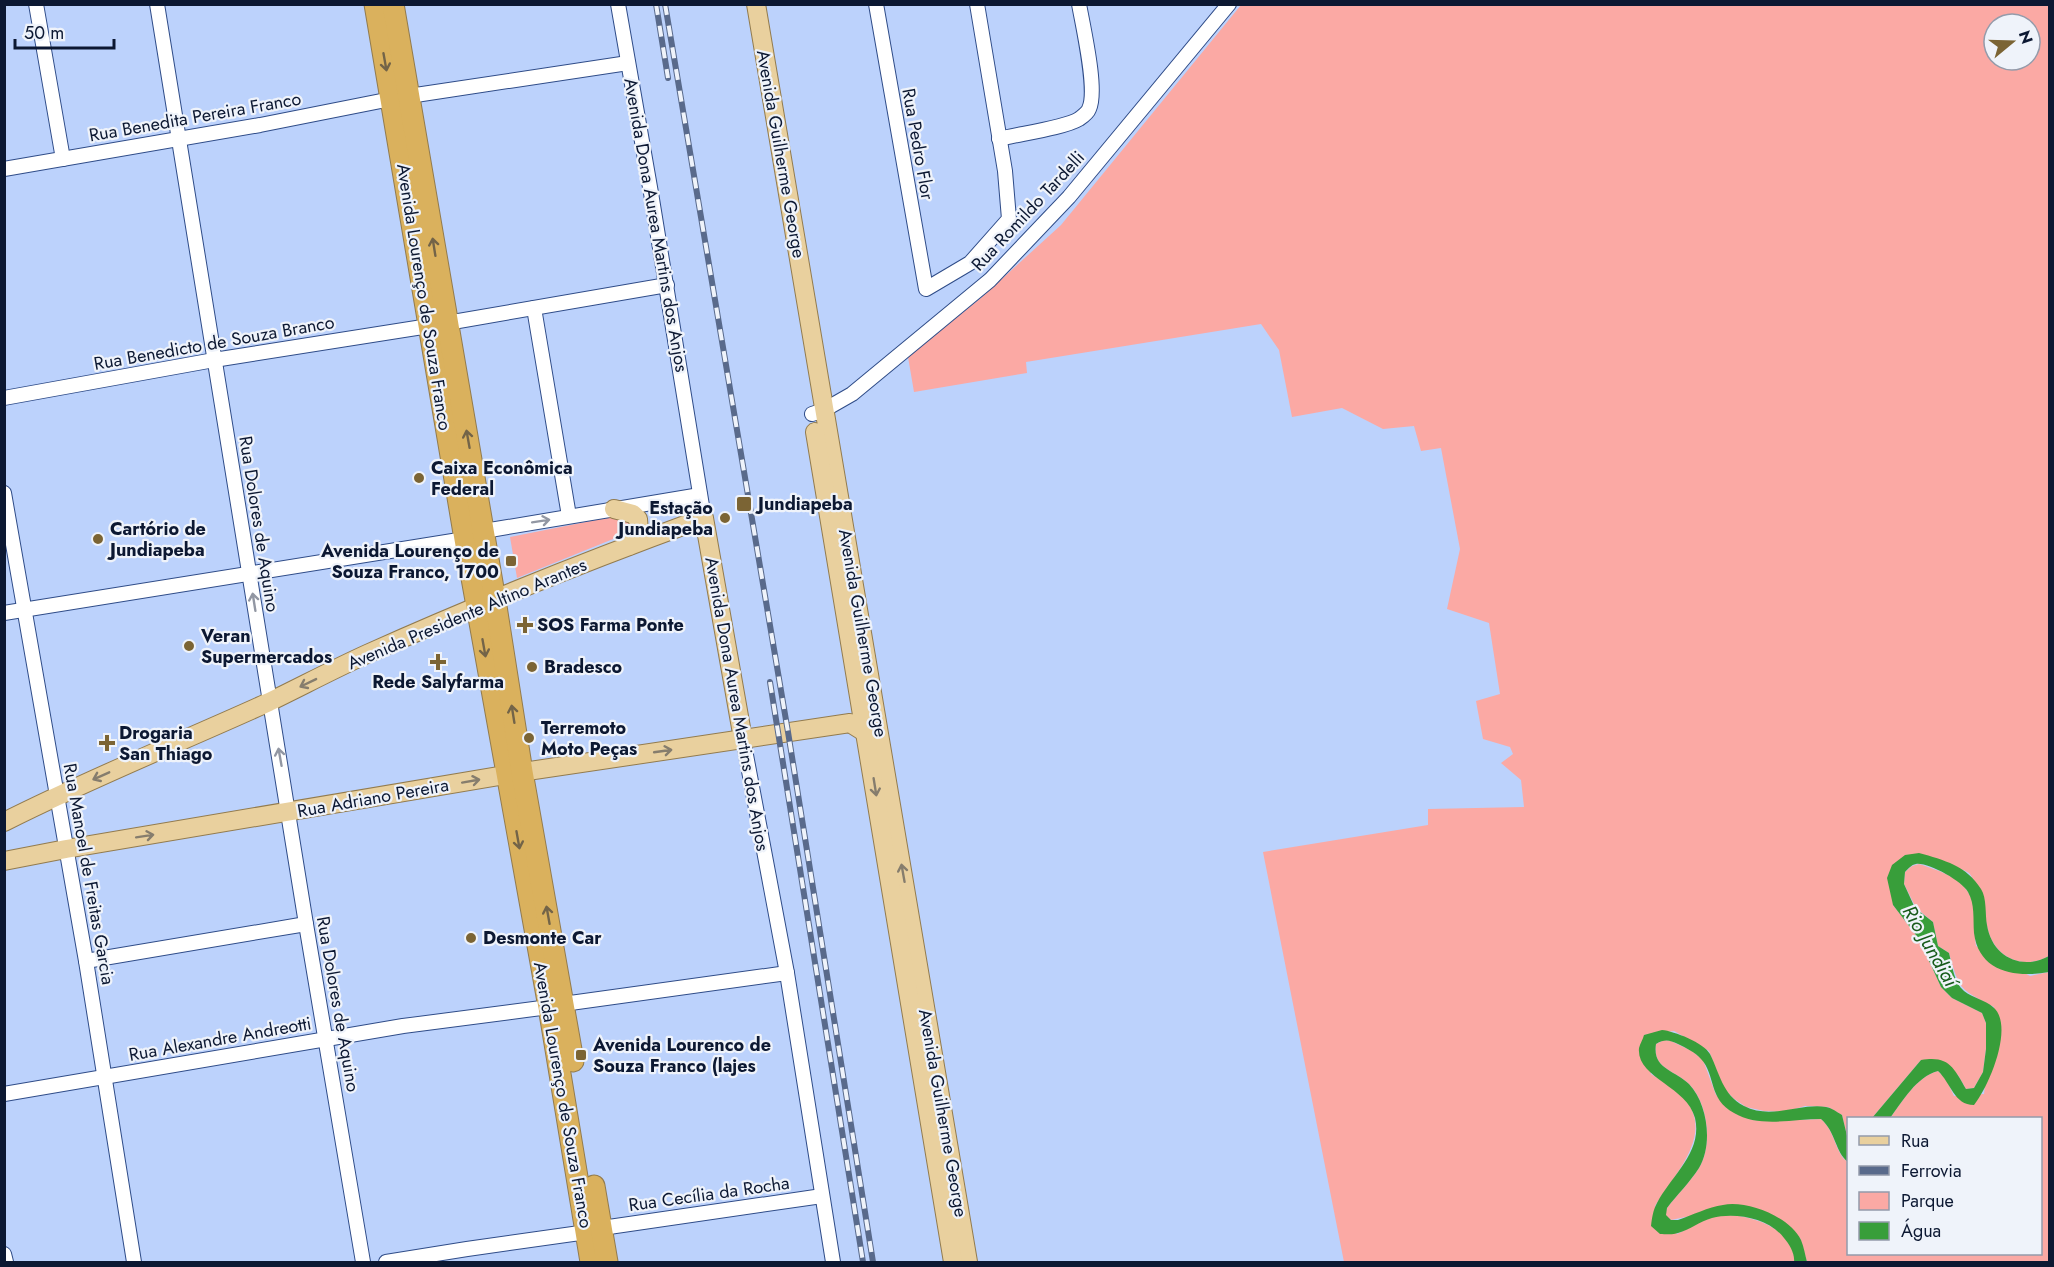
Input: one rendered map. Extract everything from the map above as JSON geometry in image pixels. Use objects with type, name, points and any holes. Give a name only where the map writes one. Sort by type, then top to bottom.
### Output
[{"type":"highway","name":"Avenida Lourenço de Souza Franco","points":[[375,4],[400,98]]},
{"type":"highway","name":"Avenida Lourenço de Souza Franco","points":[[393,4],[400,98],[514,774],[594,1230],[607,1263]]},
{"type":"highway","name":"Avenida Lourenço de Souza Franco","points":[[591,1263],[594,1230]]},
{"type":"main road","name":"Avenida Guilherme George","points":[[744,4],[968,1263]]},
{"type":"main road","name":"Avenida Guilherme George","points":[[756,4],[862,708],[952,1263]]},
{"type":"main road","points":[[614,509],[633,514],[638,519],[639,531],[629,546]]},
{"type":"main road","name":"Avenida Presidente Altino Arantes","points":[[4,822],[366,655],[629,546],[704,519]]},
{"type":"main road","name":"Avenida Dona Aurea Martins dos Anjos","points":[[704,519],[743,739]]},
{"type":"main road","points":[[862,708],[850,723],[866,733]]},
{"type":"main road","name":"Rua Adriano Pereira","points":[[4,861],[514,774],[850,723]]},
{"type":"street","points":[[36,4],[63,159]]},
{"type":"street","name":"Rua Dolores de Aquino","points":[[158,4],[214,360],[363,1263]]},
{"type":"street","name":"Avenida Dona Aurea Martins dos Anjos","points":[[618,4],[667,285],[704,519]]},
{"type":"street","name":"Rua Pedro Flor","points":[[876,4],[926,289],[970,263],[1009,219],[1005,171],[999,138]]},
{"type":"street","points":[[977,4],[999,138],[1066,124],[1080,119],[1089,110],[1090,74],[1079,4]]},
{"type":"street","name":"Rua Romildo Tardelli","points":[[818,412],[852,394],[990,280],[1069,197],[1229,4]]},
{"type":"street","name":"Rua Benedita Pereira Franco","points":[[4,169],[400,98],[628,63]]},
{"type":"street","name":"Rua Benedicto de Souza Branco","points":[[4,398],[214,360],[667,285]]},
{"type":"street","points":[[534,308],[570,516]]},
{"type":"street","name":"Rua Manoel de Freitas Garcia","points":[[4,493],[86,961],[134,1263]]},
{"type":"street","points":[[4,613],[249,574],[700,495]]},
{"type":"street","name":"Avenida Dona Aurea Martins dos Anjos","points":[[743,739],[787,974],[833,1263]]},
{"type":"street","points":[[86,961],[306,924]]},
{"type":"street","name":"Rua Alexandre Andreotti","points":[[4,1094],[403,1026],[787,974]]},
{"type":"street","name":"Rua Cecília da Rocha","points":[[386,1263],[822,1196]]},
{"type":"street","points":[[4,1254],[6,1263]]},
{"type":"green space","points":[[1241,5],[2049,5],[2049,956],[2029,962],[2010,958],[2002,953],[1990,937],[1983,896],[1978,885],[1970,874],[1956,867],[1905,855],[1893,905],[1919,939],[1941,987],[1952,998],[1982,1013],[1986,1023],[1986,1049],[1983,1072],[1974,1088],[1966,1089],[1958,1075],[1921,1060],[1873,1117],[1847,1117],[1847,1136],[1842,1115],[1828,1107],[1805,1106],[1785,1112],[1746,1107],[1723,1087],[1709,1051],[1674,1031],[1644,1035],[1651,1074],[1678,1092],[1690,1106],[1695,1121],[1695,1135],[1683,1165],[1655,1206],[1677,1234],[1706,1220],[1724,1215],[1735,1215],[1759,1221],[1770,1226],[1788,1241],[1793,1251],[1794,1262],[1344,1262],[1263,852],[1428,825],[1428,809],[1524,807],[1521,780],[1501,763],[1513,754],[1510,747],[1483,739],[1476,701],[1500,694],[1489,623],[1447,609],[1460,549],[1441,448],[1421,451],[1414,426],[1383,429],[1342,408],[1292,417],[1279,350],[1261,324],[1026,362],[1027,373],[914,392],[908,357],[982,297],[1061,225]]},
{"type":"green space","points":[[611,517],[628,520],[631,526],[629,531],[517,578],[510,537]]},
{"type":"green space","points":[[1919,864],[1936,870],[1952,877],[1965,888],[1973,904],[1976,946],[2030,976],[2049,972],[2049,1262],[1807,1262],[1800,1238],[1743,1205],[1671,1220],[1665,1215],[1667,1208],[1699,1168],[1706,1148],[1707,1136],[1701,1102],[1695,1092],[1689,1084],[1661,1064],[1658,1059],[1656,1044],[1664,1040],[1692,1051],[1703,1060],[1716,1095],[1752,1120],[1821,1119],[1826,1124],[1840,1154],[1847,1161],[1847,1255],[2042,1255],[2042,1117],[1891,1117],[1923,1078],[1938,1071],[1946,1079],[1954,1096],[1984,1094],[1994,1007],[1962,987],[1949,953],[1938,946],[1933,922],[1916,908],[1904,884],[1905,872]]},
{"type":"water","name":"Rio Jundiaí","points":[[1919,853],[1962,869],[1981,889],[1987,925],[1995,945],[2002,953],[2019,961],[2029,962],[2049,956],[2049,972],[2013,973],[1991,964],[1983,957],[1977,946],[1972,902],[1965,888],[1936,869],[1921,864],[1910,867],[1905,872],[1904,884],[1915,908],[1933,922],[1938,946],[1949,953],[1954,974],[1961,988],[1993,1007],[1999,1016],[2001,1041],[1992,1071],[1974,1105],[1967,1104],[1957,1097],[1938,1071],[1923,1078],[1891,1117],[1873,1117],[1921,1060],[1944,1061],[1954,1069],[1966,1089],[1974,1088],[1983,1072],[1986,1049],[1986,1023],[1982,1013],[1952,998],[1941,987],[1919,939],[1893,905],[1887,878],[1892,865],[1905,855]]},
{"type":"water","points":[[1662,1030],[1688,1038],[1702,1046],[1710,1054],[1726,1090],[1744,1106],[1764,1112],[1816,1106],[1832,1109],[1842,1115],[1847,1136],[1847,1161],[1840,1153],[1830,1130],[1821,1119],[1776,1122],[1744,1118],[1720,1101],[1706,1065],[1696,1054],[1669,1041],[1656,1044],[1656,1052],[1661,1064],[1689,1084],[1701,1102],[1707,1137],[1699,1168],[1667,1208],[1666,1215],[1671,1220],[1678,1220],[1706,1209],[1733,1204],[1767,1212],[1788,1224],[1795,1232],[1801,1240],[1807,1262],[1794,1262],[1790,1247],[1778,1231],[1751,1218],[1721,1216],[1703,1221],[1676,1234],[1660,1234],[1651,1226],[1656,1206],[1690,1153],[1696,1130],[1695,1118],[1690,1107],[1653,1075],[1640,1058],[1639,1048],[1644,1035]]},
{"type":"railway","points":[[656,4],[668,78]]},
{"type":"railway","points":[[665,4],[788,732],[873,1262]]},
{"type":"railway","points":[[770,682],[863,1262]]},
{"type":"place","name":"Caixa Econômica Federal","points":[[419,478]]},
{"type":"place","name":"Jundiapeba","points":[[744,504]]},
{"type":"place","name":"Estação Jundiapeba","points":[[725,518]]},
{"type":"place","name":"Cartório de Jundiapeba","points":[[98,539]]},
{"type":"place","name":"Avenida Lourenço de Souza Franco, 1700","points":[[511,561]]},
{"type":"place","name":"SOS Farma Ponte","points":[[525,625]]},
{"type":"place","name":"Veran Supermercados","points":[[189,646]]},
{"type":"place","name":"Rede Salyfarma","points":[[438,662]]},
{"type":"place","name":"Bradesco","points":[[532,667]]},
{"type":"place","name":"Terremoto Moto Peças","points":[[529,738]]},
{"type":"place","name":"Drogaria San Thiago","points":[[107,743]]},
{"type":"place","name":"Desmonte Car","points":[[471,938]]},
{"type":"place","name":"Avenida Lourenco de Souza Franco (lajes","points":[[581,1055]]}]
